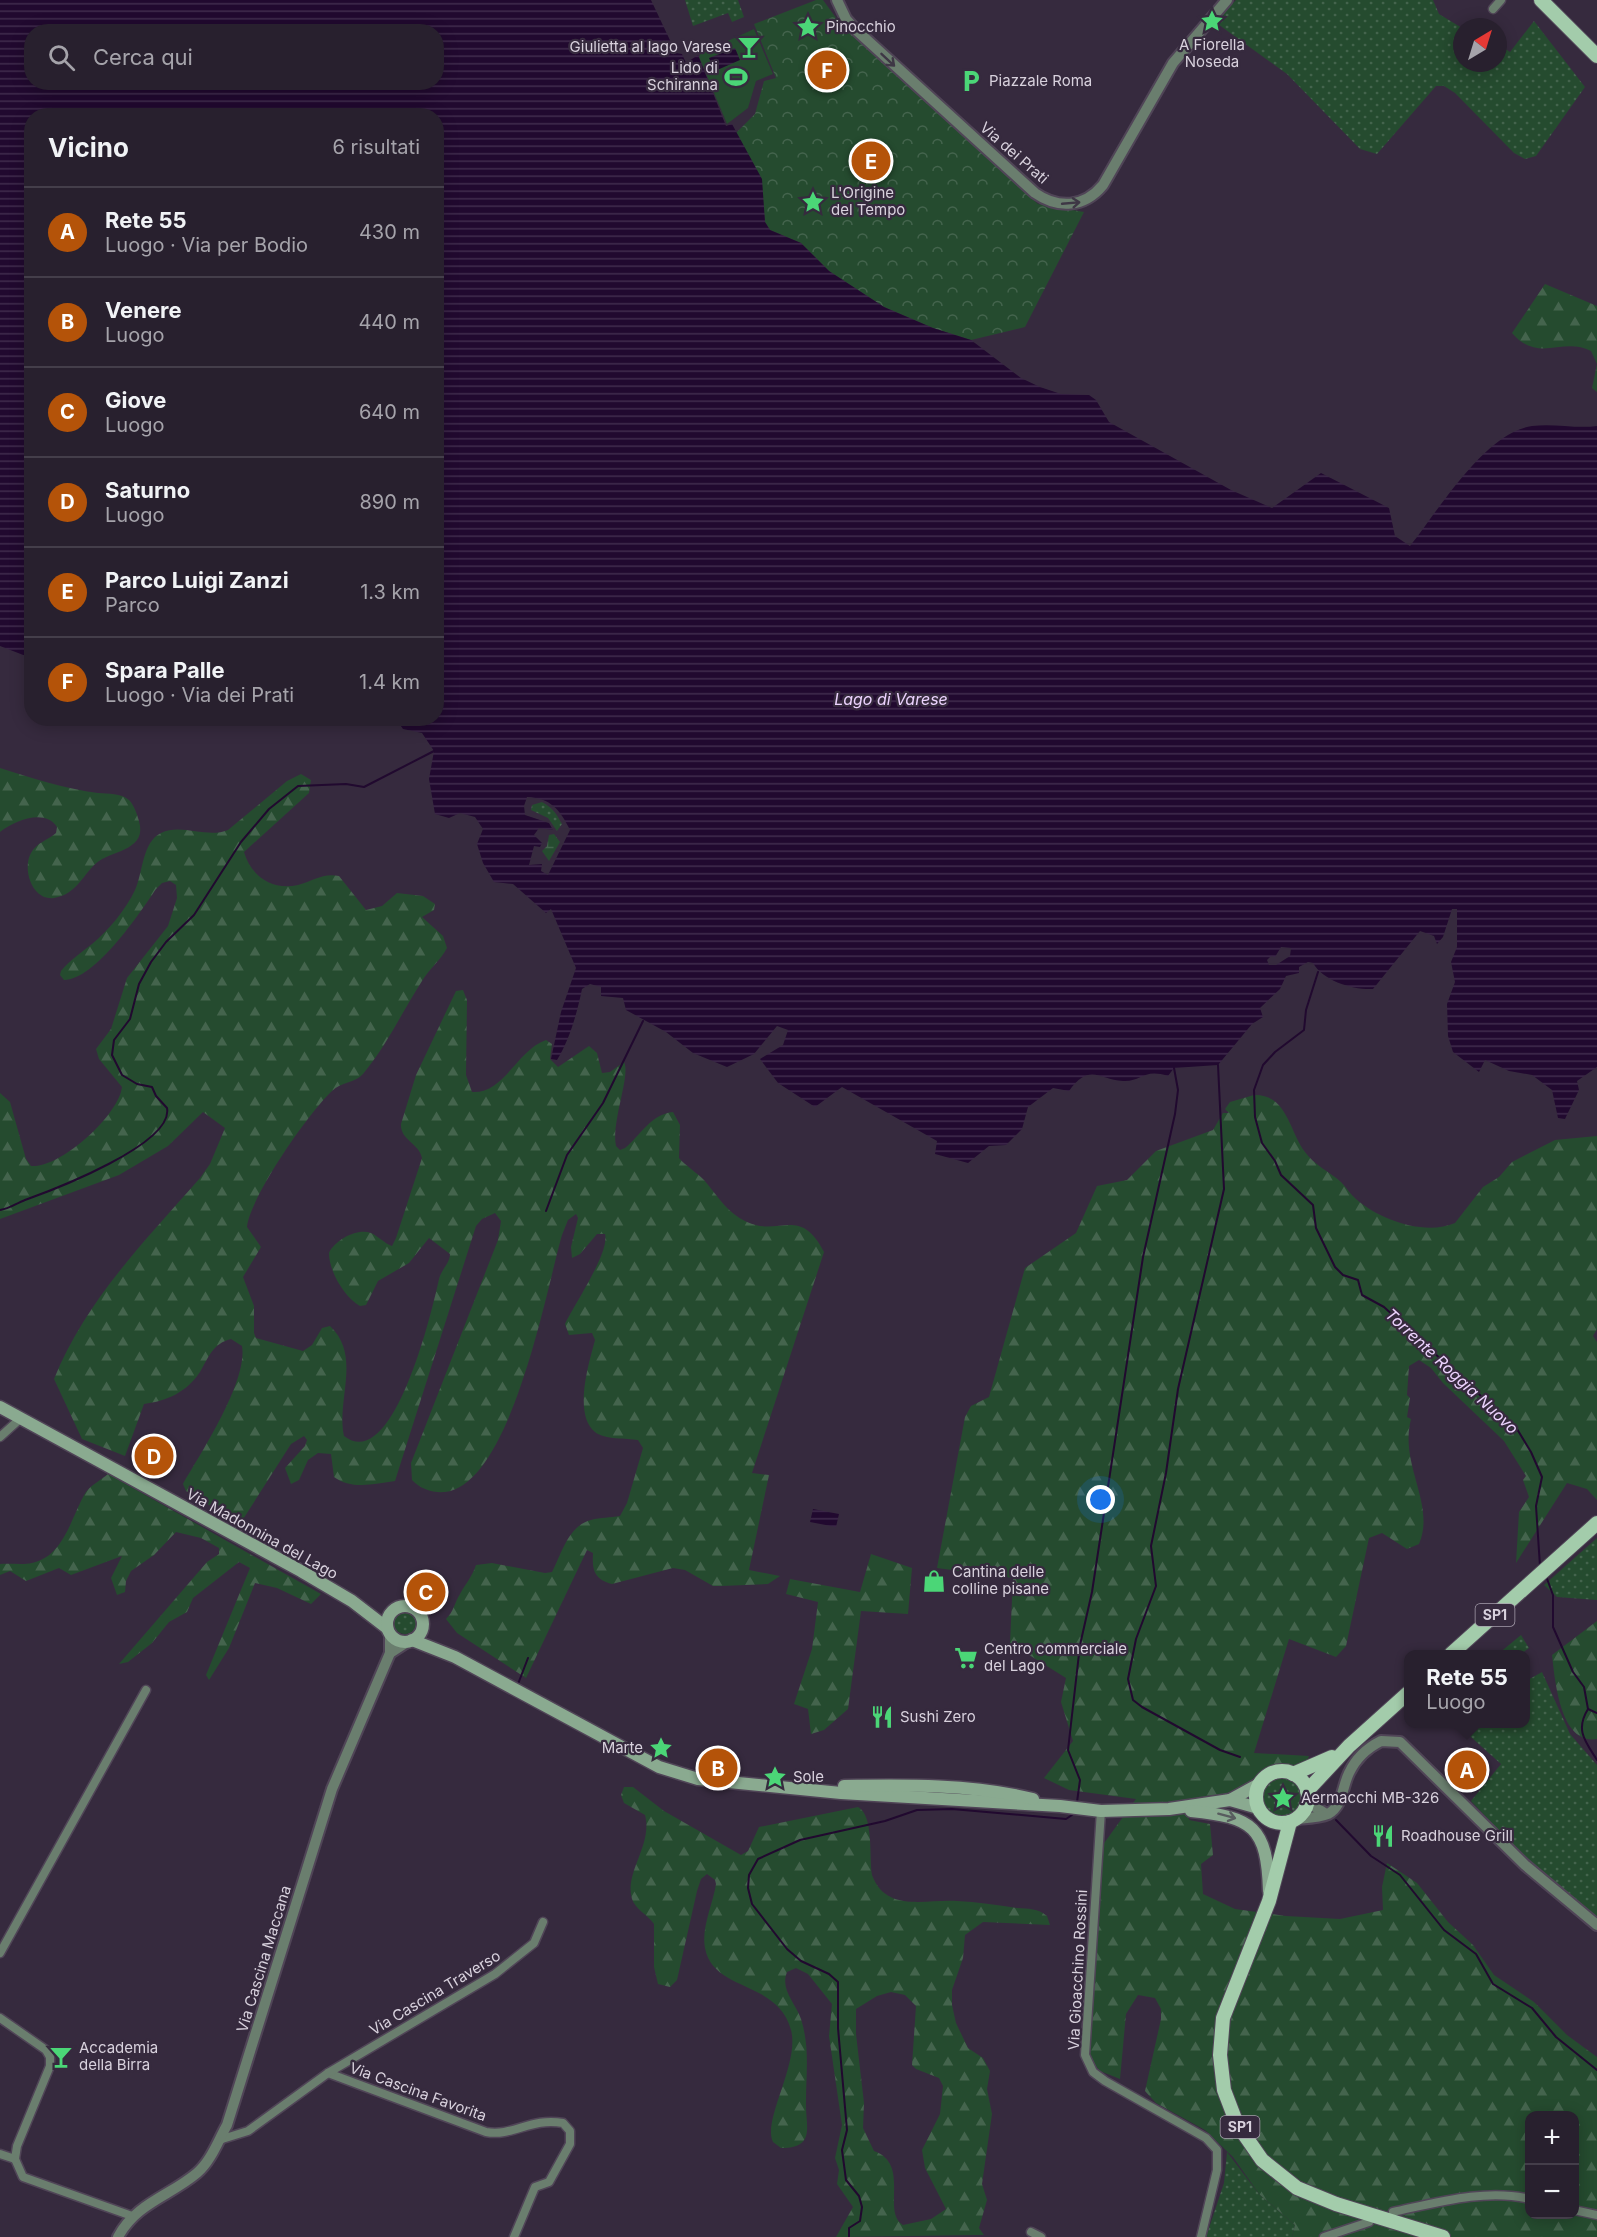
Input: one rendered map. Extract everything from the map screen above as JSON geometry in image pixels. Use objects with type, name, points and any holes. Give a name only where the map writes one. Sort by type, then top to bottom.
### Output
[{"type":"main road","points":[[1540,0],[1597,56]]},
{"type":"main road","name":"Via Madonnina del Lago","points":[[0,1407],[352,1601],[379,1610],[394,1610]]},
{"type":"main road","name":"SP1","points":[[1455,1650],[1597,1523]]},
{"type":"main road","name":"Via Madonnina del Lago","points":[[352,1601],[388,1631]]},
{"type":"main road","points":[[455,1657],[410,1641],[394,1638],[388,1631],[387,1621],[394,1610],[411,1607],[420,1614],[430,1639],[455,1657],[659,1767],[698,1779],[777,1788],[1060,1806],[1101,1811],[1169,1809],[1230,1800],[1260,1783]]},
{"type":"main road","points":[[410,1641],[417,1636],[423,1625]]},
{"type":"main road","name":"SP1","points":[[1404,1697],[1349,1746],[1307,1793],[1305,1809],[1293,1821],[1279,1858],[1269,1901],[1223,2018],[1221,2067],[1224,2090],[1237,2124],[1262,2160],[1297,2188],[1336,2204],[1443,2237]]},
{"type":"main road","name":"SP1","points":[[1260,1783],[1272,1773],[1293,1774],[1312,1768],[1349,1746]]},
{"type":"main road","points":[[1293,1774],[1307,1793]]},
{"type":"main road","points":[[1230,1800],[1258,1808],[1257,1791],[1260,1783]]},
{"type":"main road","points":[[777,1788],[884,1784],[1003,1792],[1060,1806]]},
{"type":"main road","points":[[881,1795],[922,1792],[928,1787]]},
{"type":"main road","points":[[928,1787],[936,1794],[968,1797],[981,1801]]},
{"type":"main road","name":"SP1","points":[[1258,1808],[1269,1820],[1276,1837],[1279,1858]]},
{"type":"main road","points":[[1169,1809],[1222,1814],[1241,1820],[1257,1832],[1265,1848],[1269,1901]]},
{"type":"main road","points":[[1269,1820],[1293,1821]]},
{"type":"street","name":"Via dei Prati","points":[[837,0],[846,19],[855,29],[1043,198],[1062,204],[1088,200],[1103,185],[1173,63],[1227,0]]},
{"type":"street","points":[[1493,9],[1501,0]]},
{"type":"street","points":[[0,1437],[21,1418]]},
{"type":"street","name":"Via Cascina Maccana","points":[[118,2237],[132,2216],[196,2174],[205,2165],[235,2106],[332,1789],[390,1653],[388,1631]]},
{"type":"street","points":[[390,1653],[410,1641]]},
{"type":"street","points":[[0,1953],[146,1690]]},
{"type":"street","points":[[1293,1821],[1326,1814],[1338,1805],[1349,1773],[1358,1758],[1381,1741],[1400,1742],[1525,1865],[1597,1925]]},
{"type":"street","points":[[1307,1793],[1315,1807],[1326,1814]]},
{"type":"street","name":"Via Gioacchino Rossini","points":[[1101,1811],[1085,2055],[1093,2072],[1105,2081],[1206,2138],[1217,2150],[1217,2170],[1201,2237]]},
{"type":"street","name":"Via Cascina Traverso","points":[[328,2073],[495,1974],[534,1943],[543,1922]]},
{"type":"street","points":[[0,2018],[45,2049],[50,2057],[50,2066],[20,2134],[15,2159],[23,2178],[132,2216]]},
{"type":"street","name":"Via Cascina Favorita","points":[[219,2140],[248,2131],[328,2073],[486,2132],[500,2134],[533,2122],[563,2123],[570,2131],[570,2144],[549,2182],[535,2187],[514,2237]]},
{"type":"street","points":[[0,2154],[15,2159]]},
{"type":"street","points":[[1393,2212],[1445,2201],[1513,2195],[1525,2198]]},
{"type":"street","points":[[1579,2211],[1597,2215]]},
{"type":"street","points":[[1324,2237],[1369,2222]]},
{"type":"street","points":[[1031,2232],[1041,2237]]},
{"type":"green space","points":[[685,0],[738,0],[744,17],[732,22],[728,13],[693,26]]},
{"type":"green space","points":[[816,0],[823,0],[842,26],[1038,204],[1084,212],[1025,327],[971,340],[933,328],[884,307],[829,271],[801,243],[770,230],[765,222],[763,202],[736,133],[755,114],[764,81],[776,78],[754,24]]},
{"type":"green space","points":[[1236,0],[1433,0],[1439,14],[1453,23],[1453,72],[1507,72],[1507,50],[1510,52],[1534,21],[1585,87],[1536,156],[1525,159],[1514,153],[1455,93],[1444,86],[1436,86],[1377,154],[1360,149],[1287,74],[1215,22]]},
{"type":"green space","name":"Lido di Schiranna","points":[[754,29],[773,74],[756,81],[748,108],[727,124],[699,57],[701,53]]},
{"type":"green space","points":[[1545,284],[1597,306],[1597,364],[1591,351],[1581,347],[1531,347],[1512,333]]},
{"type":"green space","points":[[1597,364],[1597,392],[1592,388]]},
{"type":"green space","points":[[0,768],[61,786],[126,798],[132,804],[138,818],[139,838],[128,847],[99,861],[69,892],[62,896],[46,898],[31,883],[29,860],[36,847],[56,833],[57,827],[52,821],[37,817],[13,824],[0,832]]},
{"type":"green space","points":[[301,774],[311,780],[309,793],[244,852],[247,861],[257,875],[271,884],[280,886],[298,885],[318,878],[339,876],[366,910],[382,906],[397,893],[423,896],[435,904],[434,910],[422,917],[443,936],[447,948],[425,977],[372,1063],[360,1077],[336,1088],[309,1117],[258,1196],[247,1227],[261,1247],[243,1277],[254,1306],[256,1338],[303,1351],[312,1345],[322,1328],[330,1326],[345,1351],[346,1379],[342,1422],[344,1436],[362,1442],[379,1432],[394,1411],[408,1383],[429,1321],[439,1279],[450,1254],[429,1238],[409,1263],[378,1281],[366,1305],[360,1306],[338,1283],[329,1253],[341,1240],[359,1232],[371,1233],[392,1246],[396,1238],[422,1158],[403,1134],[401,1124],[416,1075],[456,991],[463,990],[467,1000],[466,1075],[472,1092],[483,1091],[493,1086],[536,1045],[546,1040],[552,1044],[550,1059],[558,1067],[589,1046],[597,1053],[602,1073],[610,1072],[624,1062],[625,1077],[615,1136],[616,1146],[620,1150],[625,1148],[652,1121],[673,1112],[680,1125],[679,1158],[704,1180],[728,1209],[747,1222],[759,1226],[798,1226],[815,1238],[824,1252],[752,1473],[769,1475],[749,1570],[780,1576],[768,1584],[713,1586],[685,1570],[673,1568],[612,1584],[595,1573],[593,1553],[587,1550],[526,1678],[457,1633],[446,1619],[476,1565],[492,1563],[545,1573],[552,1572],[567,1541],[577,1528],[583,1523],[598,1518],[620,1516],[627,1503],[643,1448],[638,1440],[599,1435],[588,1424],[584,1388],[595,1340],[592,1333],[569,1335],[565,1324],[597,1265],[605,1242],[605,1234],[597,1234],[580,1254],[572,1258],[571,1247],[578,1218],[576,1214],[568,1220],[562,1235],[535,1339],[507,1422],[489,1456],[468,1481],[445,1492],[427,1490],[415,1483],[412,1480],[411,1463],[498,1240],[501,1221],[495,1213],[482,1219],[476,1226],[395,1481],[363,1485],[348,1484],[334,1477],[331,1454],[318,1453],[308,1460],[299,1480],[291,1484],[285,1468],[305,1446],[307,1440],[304,1436],[291,1444],[240,1524],[186,1491],[183,1484],[222,1416],[238,1378],[242,1361],[242,1346],[231,1339],[215,1348],[195,1379],[183,1390],[161,1401],[144,1404],[125,1456],[82,1439],[54,1379],[67,1350],[118,1272],[210,1164],[225,1128],[203,1112],[168,1146],[119,1175],[0,1219],[0,1093],[10,1102],[26,1159],[31,1166],[43,1165],[57,1159],[72,1150],[100,1125],[111,1112],[122,1087],[99,1059],[96,1049],[111,1029],[127,978],[168,926],[177,898],[176,885],[170,881],[162,883],[116,943],[89,969],[76,977],[64,980],[60,975],[61,971],[111,926],[122,912],[135,890],[144,858],[155,837],[169,830],[212,833],[228,830],[287,781]]},
{"type":"green space","points":[[542,802],[554,811],[562,824],[557,831],[548,818],[531,810],[532,805]]},
{"type":"green space","points":[[554,834],[560,842],[549,861],[542,851],[547,846],[549,835]]},
{"type":"green space","points":[[1254,1095],[1265,1096],[1274,1101],[1286,1115],[1309,1157],[1341,1182],[1356,1199],[1366,1207],[1390,1219],[1403,1224],[1430,1228],[1455,1223],[1483,1187],[1499,1177],[1512,1162],[1555,1140],[1597,1136],[1597,1329],[1593,1336],[1597,1342],[1597,1500],[1587,1489],[1567,1483],[1516,1563],[1519,1512],[1529,1497],[1523,1480],[1526,1476],[1504,1441],[1443,1383],[1431,1368],[1419,1360],[1409,1366],[1407,1395],[1410,1398],[1407,1417],[1411,1419],[1410,1452],[1423,1514],[1423,1529],[1419,1544],[1407,1549],[1382,1533],[1369,1538],[1346,1646],[1336,1657],[1289,1639],[1254,1753],[1309,1756],[1306,1764],[1275,1767],[1254,1783],[1229,1793],[1188,1801],[1189,1820],[1210,1824],[1213,1855],[1201,1864],[1203,1894],[1235,1909],[1286,1916],[1340,1919],[1383,1910],[1382,1887],[1387,1863],[1417,1883],[1448,1922],[1473,1945],[1494,1975],[1534,2002],[1567,2035],[1597,2057],[1597,2237],[1292,2237],[1295,2225],[1259,2194],[1233,2157],[1205,2130],[1156,2103],[1145,2091],[1161,2019],[1161,2009],[1155,1998],[1138,1995],[1126,2014],[1120,2079],[1100,2071],[1089,2058],[1101,1893],[1102,1846],[1136,1799],[1069,1790],[1044,1778],[1073,1741],[1061,1702],[1066,1678],[1010,1643],[1013,1578],[937,1568],[965,1417],[971,1406],[989,1397],[1025,1268],[1076,1233],[1097,1186],[1127,1180],[1156,1151],[1213,1130],[1223,1113],[1229,1113],[1225,1109],[1230,1102]]},
{"type":"green space","points":[[108,1474],[321,1594],[311,1604],[277,1588],[255,1583],[229,1648],[209,1680],[206,1675],[250,1568],[239,1562],[193,1598],[187,1612],[169,1622],[152,1643],[128,1662],[119,1664],[207,1562],[219,1554],[219,1548],[201,1538],[176,1532],[154,1555],[131,1571],[126,1581],[125,1592],[117,1595],[111,1578],[122,1556],[71,1575],[59,1568],[26,1581],[10,1571],[0,1575],[0,1564],[32,1563],[52,1552],[66,1534],[86,1492]]},
{"type":"green space","points":[[1597,1538],[1597,1600],[1557,1597],[1544,1585]]},
{"type":"green space","points":[[871,1554],[912,1568],[908,1614],[861,1611],[848,1709],[824,1730],[811,1734],[808,1709],[794,1704],[812,1649],[818,1602],[786,1594],[790,1579],[860,1592]]},
{"type":"green space","points":[[401,1612],[409,1612],[416,1619],[416,1627],[409,1634],[401,1634],[394,1627],[394,1619]]},
{"type":"green space","points":[[1597,1621],[1597,1739],[1585,1738],[1575,1732],[1567,1722],[1558,1694],[1552,1655]]},
{"type":"green space","points":[[1521,1635],[1529,1648],[1526,1650],[1503,1650]]},
{"type":"green space","points":[[1542,1672],[1570,1734],[1597,1765],[1597,1918],[1528,1861],[1471,1801],[1501,1764],[1462,1729],[1530,1728],[1530,1679]]},
{"type":"green space","points":[[1282,1778],[1296,1783],[1301,1797],[1296,1811],[1282,1816],[1268,1811],[1263,1797],[1268,1783]]},
{"type":"green space","points":[[624,1787],[633,1787],[664,1811],[741,1855],[748,1851],[759,1827],[858,1807],[867,1818],[869,1827],[872,1875],[878,1887],[887,1895],[908,1902],[957,1901],[1029,1909],[1047,1916],[1050,1925],[983,1922],[965,1935],[963,1958],[952,1990],[952,2005],[956,2023],[968,2048],[983,2058],[990,2071],[987,2089],[992,2114],[982,2184],[987,2200],[979,2228],[984,2235],[836,2237],[853,2207],[837,2184],[839,2170],[835,2158],[842,2125],[829,2036],[832,2004],[808,1974],[796,1968],[787,1972],[785,1985],[801,2019],[806,2040],[807,2134],[800,2144],[781,2148],[773,2142],[771,2132],[792,2043],[791,2030],[784,2014],[773,2002],[732,1980],[710,1962],[704,1940],[716,1884],[715,1880],[707,1874],[701,1879],[697,1891],[677,1980],[670,1987],[658,1984],[654,1967],[654,1924],[634,1903],[631,1889],[645,1837],[645,1815],[624,1803],[621,1795]],"holes":[[[891,1992],[905,1995],[916,2006],[912,2065],[916,2069],[939,2078],[943,2086],[940,2114],[922,2150],[925,2168],[946,2209],[931,2219],[903,2225],[897,2219],[894,2210],[894,2177],[891,2166],[885,2157],[874,2151],[863,2128],[864,2103],[856,2034],[856,2009],[877,1996]]]},
{"type":"green space","points":[[1227,2152],[1259,2194],[1295,2225],[1292,2237],[1206,2237],[1224,2183]]},
{"type":"water","name":"Lago di Varese","points":[[0,0],[651,0],[676,53],[682,54],[686,63],[698,55],[726,126],[732,124],[762,179],[765,222],[770,230],[801,243],[829,271],[884,307],[933,328],[971,340],[1021,378],[1061,394],[1089,395],[1096,400],[1109,422],[1231,490],[1272,508],[1321,473],[1389,508],[1395,536],[1410,546],[1480,457],[1514,431],[1548,425],[1597,426],[1597,1067],[1577,1081],[1579,1090],[1565,1119],[1558,1118],[1552,1090],[1532,1075],[1509,1071],[1485,1060],[1479,1072],[1453,1052],[1448,1036],[1447,1004],[1455,982],[1451,962],[1457,947],[1457,909],[1452,909],[1443,937],[1437,944],[1434,936],[1420,931],[1373,989],[1339,983],[1324,975],[1313,963],[1308,962],[1299,967],[1299,973],[1286,976],[1280,989],[1260,1008],[1263,1017],[1252,1024],[1218,1065],[1174,1068],[1168,1076],[1148,1074],[1129,1081],[1089,1075],[1076,1082],[1069,1091],[1053,1088],[1028,1107],[1022,1129],[1006,1145],[989,1146],[968,1163],[935,1154],[937,1141],[842,1087],[815,1107],[778,1083],[760,1059],[783,1045],[788,1030],[777,1026],[754,1054],[727,1067],[693,1053],[666,1032],[626,1010],[623,998],[601,996],[601,987],[590,984],[582,989],[562,1052],[557,1060],[551,1059],[561,1012],[576,968],[551,909],[546,913],[513,884],[494,882],[483,863],[477,844],[483,829],[475,817],[460,813],[449,818],[435,814],[429,779],[434,751],[422,733],[403,729],[401,726],[444,726],[444,108],[24,108],[24,655],[0,646]],"holes":[[[527,797],[542,800],[554,806],[570,830],[548,875],[541,871],[542,864],[529,865],[534,846],[540,847],[542,843],[534,835],[539,828],[553,830],[549,823],[525,815],[524,806]],[[1281,947],[1291,948],[1290,956],[1276,965],[1269,965],[1267,960],[1271,956],[1275,957]]]},
{"type":"water","points":[[735,48],[740,60],[715,71],[709,58]]},
{"type":"water","points":[[813,1509],[839,1514],[836,1527],[810,1522]]},
{"type":"waterway","points":[[0,1210],[109,1164],[152,1136],[164,1122],[167,1108],[156,1096],[152,1087],[137,1084],[122,1075],[112,1055],[114,1040],[130,1019],[139,984],[151,962],[166,942],[194,915],[241,842],[269,809],[298,786],[346,784],[364,787],[434,751]]},
{"type":"waterway","name":"Torrente Roggia Nuovo","points":[[1318,972],[1306,1010],[1304,1030],[1275,1052],[1263,1065],[1254,1090],[1255,1117],[1262,1143],[1275,1161],[1281,1175],[1313,1205],[1316,1228],[1335,1267],[1343,1275],[1358,1280],[1362,1295],[1384,1307],[1517,1429],[1542,1477],[1536,1506],[1540,1566]]},
{"type":"waterway","points":[[546,1211],[567,1155],[603,1103],[643,1021]]},
{"type":"waterway","points":[[1218,1065],[1224,1189],[1178,1389],[1166,1473],[1151,1546],[1156,1586],[1136,1639],[1128,1679],[1133,1700],[1142,1707],[1220,1750],[1240,1757]]},
{"type":"waterway","points":[[1077,1802],[1080,1780],[1068,1750],[1080,1645],[1092,1592],[1143,1257],[1175,1114],[1178,1090],[1174,1068]]},
{"type":"waterway","name":"Torrente Roggia Nuovo","points":[[1546,1576],[1553,1595],[1553,1627],[1573,1672],[1584,1687],[1588,1709],[1597,1713]]},
{"type":"waterway","points":[[518,1684],[528,1658]]},
{"type":"waterway","points":[[1588,1709],[1582,1723],[1583,1735],[1597,1760]]},
{"type":"waterway","points":[[849,2237],[849,2228],[860,2221],[862,2207],[859,2196],[846,2180],[842,2150],[847,2130],[838,2028],[838,1982],[829,1974],[801,1961],[787,1949],[752,1904],[748,1888],[749,1875],[758,1859],[800,1840],[885,1821],[917,1810],[952,1809],[1066,1819],[1072,1815]]},
{"type":"waterway","points":[[1336,1820],[1371,1856],[1400,1875],[1444,1930],[1476,1954],[1493,1984],[1532,2008],[1556,2037],[1597,2070]]},
{"type":"place","name":"A Fiorella Noseda","points":[[1212,21]]},
{"type":"place","name":"Pinocchio","points":[[808,27]]},
{"type":"place","name":"Giulietta al lago Varese","points":[[749,47]]},
{"type":"place","name":"Spara Palle","points":[[827,70]]},
{"type":"place","name":"Lido di Schiranna","points":[[736,77]]},
{"type":"place","name":"Piazzale Roma","points":[[971,81]]},
{"type":"place","name":"Parco Luigi Zanzi","points":[[871,161]]},
{"type":"place","name":"L'Origine del Tempo","points":[[813,202]]},
{"type":"place","name":"Saturno","points":[[154,1456]]},
{"type":"place","name":"Cantina delle colline pisane","points":[[934,1581]]},
{"type":"place","name":"Giove","points":[[426,1592]]},
{"type":"place","name":"Centro commerciale del Lago","points":[[966,1658]]},
{"type":"place","name":"Sushi Zero","points":[[882,1717]]},
{"type":"place","name":"Marte","points":[[661,1748]]},
{"type":"place","name":"Venere","points":[[718,1768]]},
{"type":"place","name":"Rete 55","points":[[1467,1770]]},
{"type":"place","name":"Sole","points":[[775,1777]]},
{"type":"place","name":"Aermacchi MB-326","points":[[1283,1798]]},
{"type":"place","name":"Roadhouse Grill","points":[[1383,1836]]},
{"type":"place","name":"Accademia della Birra","points":[[61,2057]]}]
